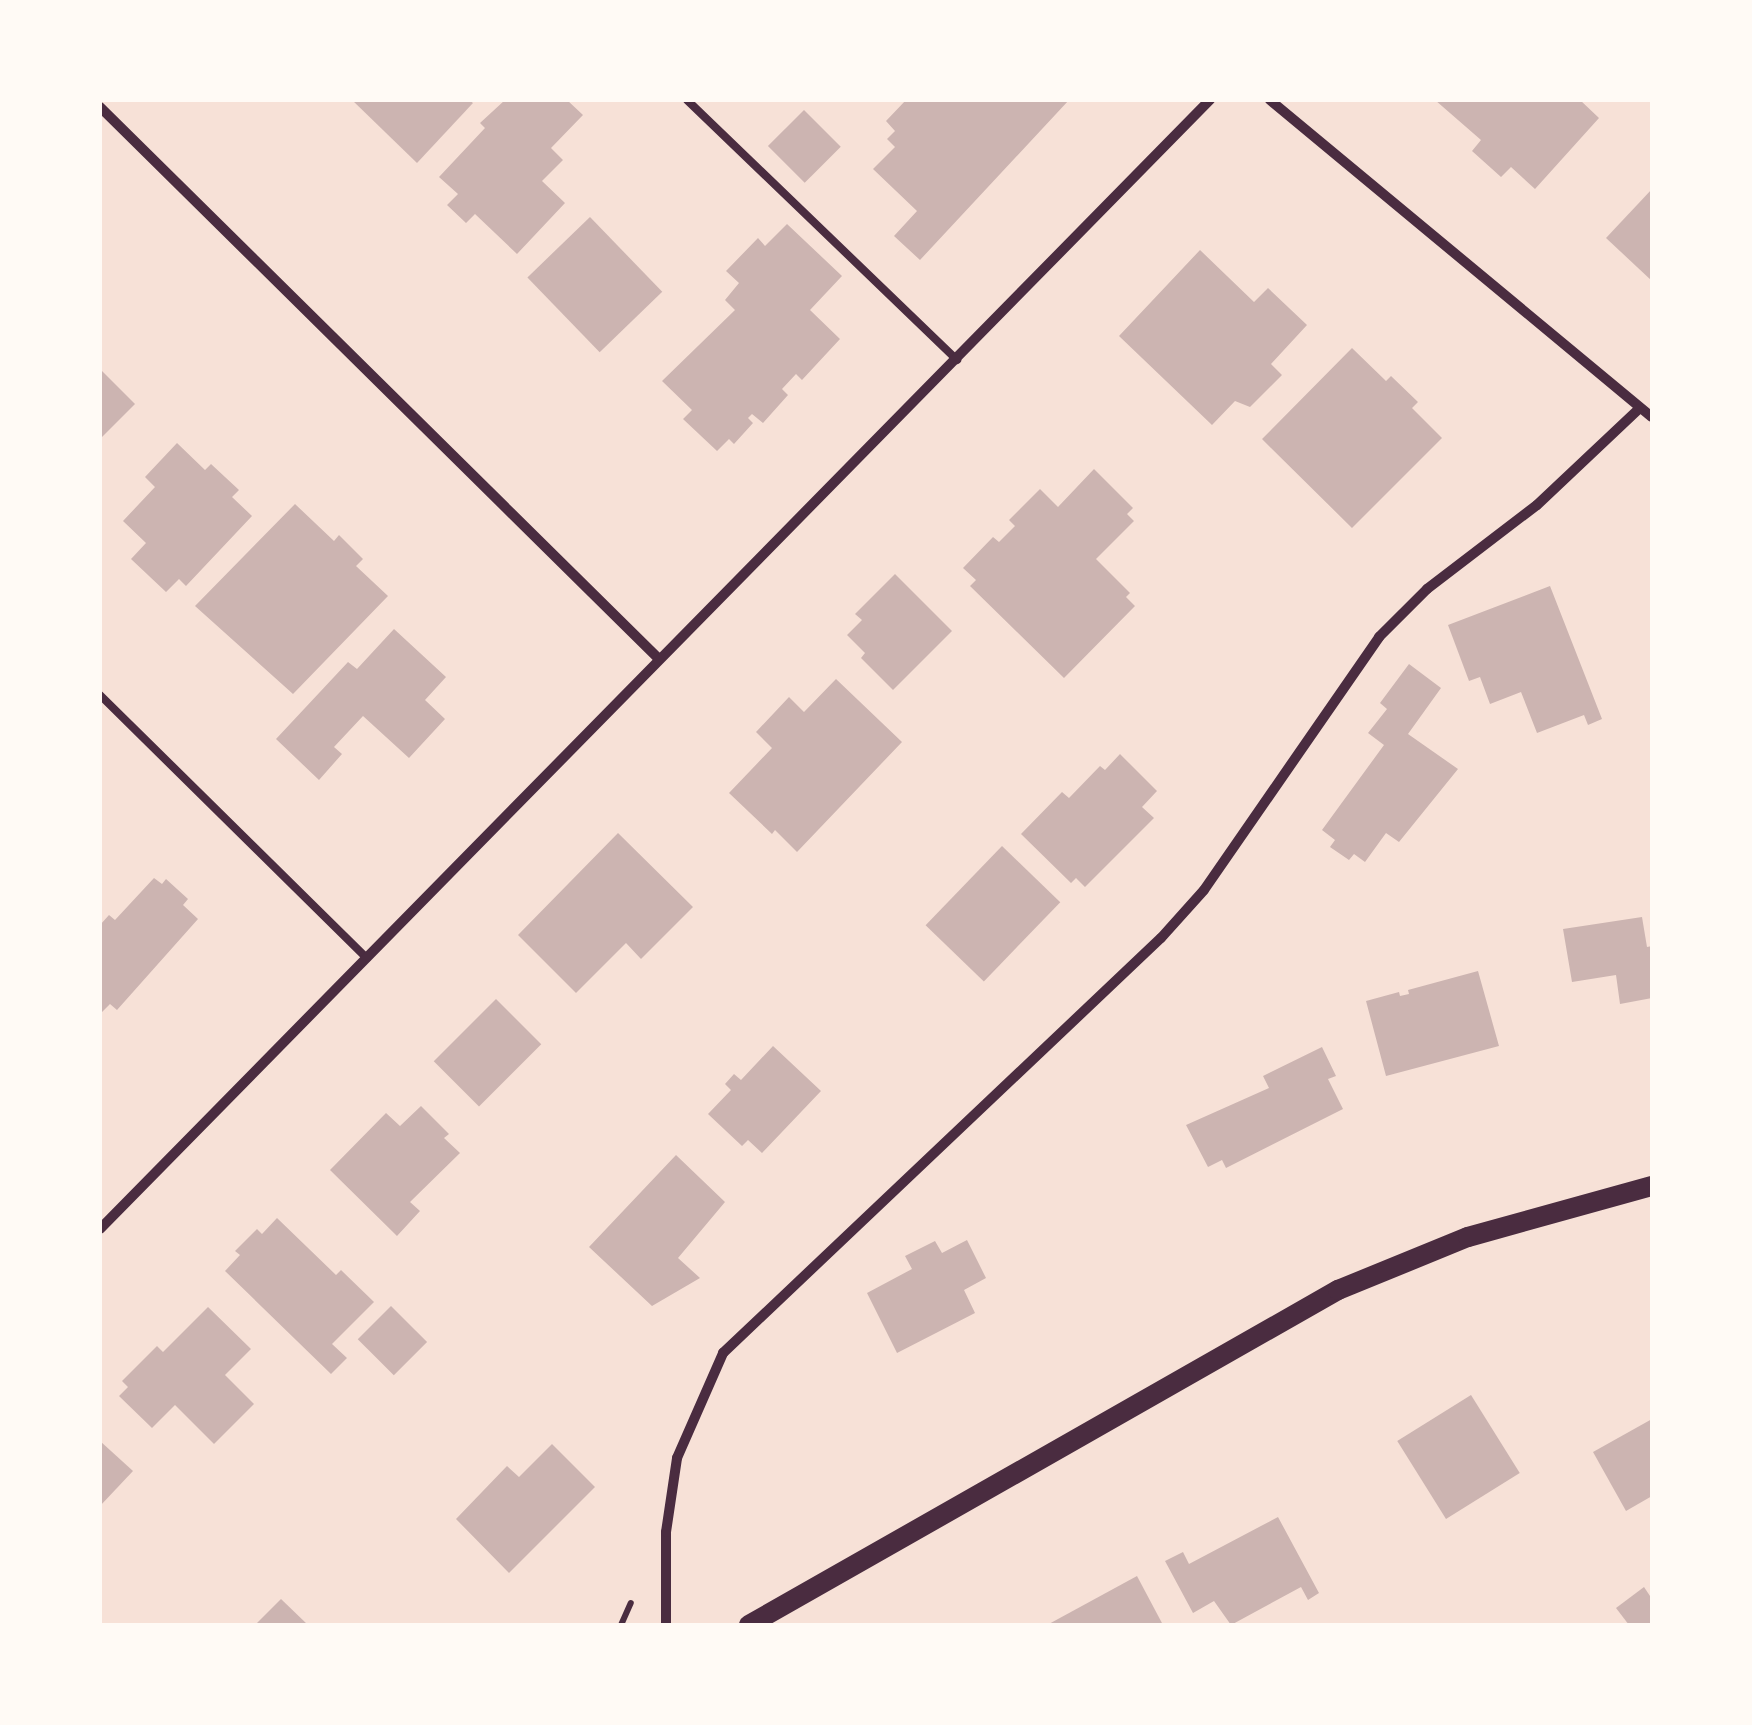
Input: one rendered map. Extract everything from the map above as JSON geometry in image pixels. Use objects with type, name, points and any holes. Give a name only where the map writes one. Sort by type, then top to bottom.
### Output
[{"type":"main road","points":[[749,1625],[1338,1290],[1468,1237],[1652,1186]]},
{"type":"street","points":[[100,1229],[1210,100]]},
{"type":"street","points":[[1270,100],[1652,416]]},
{"type":"street","points":[[100,108],[658,658]]},
{"type":"street","points":[[666,1625],[666,1532],[676,1458],[723,1353],[1065,1032],[1194,902],[1379,637],[1427,588],[1536,505],[1639,409]]},
{"type":"lane","points":[[687,100],[958,360]]},
{"type":"lane","points":[[100,695],[367,958]]},
{"type":"building","points":[[352,100],[469,100],[473,103],[417,163]]},
{"type":"building","points":[[505,100],[567,100],[583,115],[551,148],[563,160],[542,181],[565,203],[517,254],[475,214],[466,223],[447,205],[458,194],[439,177],[485,128],[480,123]]},
{"type":"building","points":[[906,100],[1069,100],[920,260],[894,236],[917,211],[873,169],[895,147],[887,139],[895,131],[886,121]]},
{"type":"building","points":[[1435,100],[1580,100],[1599,118],[1535,189],[1511,167],[1501,177],[1472,151],[1481,140]]},
{"type":"building","points":[[804,110],[841,147],[805,183],[768,146]]},
{"type":"building","points":[[1652,189],[1652,281],[1606,238]]},
{"type":"building","points":[[590,217],[662,292],[600,352],[527,277]]},
{"type":"building","points":[[787,224],[842,276],[810,310],[840,339],[802,380],[796,374],[782,389],[788,395],[763,423],[752,414],[748,418],[753,423],[734,444],[729,439],[717,451],[683,419],[692,410],[662,381],[735,310],[725,300],[739,283],[726,271],[758,238],[765,246]]},
{"type":"building","points":[[1200,250],[1254,302],[1268,288],[1307,325],[1271,364],[1282,375],[1250,407],[1235,401],[1212,425],[1119,336]]},
{"type":"building","points":[[1352,348],[1386,381],[1391,376],[1418,402],[1412,408],[1442,438],[1352,528],[1262,439]]},
{"type":"building","points":[[100,369],[135,404],[100,439]]},
{"type":"building","points":[[177,443],[205,470],[211,464],[239,490],[232,497],[252,516],[186,586],[179,579],[166,592],[131,559],[146,543],[123,521],[155,487],[145,477]]},
{"type":"building","points":[[1094,469],[1133,508],[1127,514],[1134,521],[1096,559],[1130,593],[1126,597],[1135,606],[1064,678],[970,586],[976,580],[963,568],[993,537],[999,542],[1015,526],[1009,520],[1040,489],[1058,507]]},
{"type":"building","points":[[295,504],[334,541],[339,535],[363,559],[356,566],[388,596],[293,694],[195,606]]},
{"type":"building","points":[[895,574],[952,631],[893,690],[861,658],[865,653],[847,635],[862,620],[855,614]]},
{"type":"building","points":[[1550,586],[1602,719],[1588,725],[1584,715],[1537,733],[1521,692],[1490,704],[1480,677],[1469,681],[1448,625]]},
{"type":"building","points":[[394,629],[446,677],[425,700],[445,719],[409,758],[363,716],[334,747],[342,754],[319,780],[276,739],[348,662],[357,669]]},
{"type":"building","points":[[1409,664],[1441,688],[1408,734],[1458,769],[1399,842],[1386,833],[1365,862],[1354,854],[1349,860],[1330,847],[1335,840],[1322,830],[1384,745],[1368,733],[1387,709],[1380,703]]},
{"type":"building","points":[[836,679],[902,742],[797,852],[729,793],[772,748],[756,732],[789,697],[804,712]]},
{"type":"building","points":[[1120,754],[1157,791],[1142,807],[1154,818],[1085,887],[1076,878],[1071,883],[1021,834],[1062,792],[1069,798],[1100,766],[1105,770]]},
{"type":"building","points":[[618,833],[693,907],[641,959],[626,943],[576,993],[518,935]]},
{"type":"building","points":[[1002,846],[1060,902],[984,981],[926,925]]},
{"type":"building","points":[[154,878],[162,884],[166,879],[188,899],[183,905],[198,919],[117,1010],[110,1004],[100,1014],[100,925],[109,915],[115,920]]},
{"type":"building","points":[[1642,917],[1647,947],[1652,946],[1652,998],[1620,1004],[1616,975],[1572,982],[1563,929]]},
{"type":"building","points":[[1478,971],[1499,1046],[1386,1076],[1366,1001],[1399,992],[1400,996],[1409,994],[1408,990]]},
{"type":"building","points":[[496,999],[541,1044],[479,1106],[434,1061]]},
{"type":"building","points":[[773,1046],[821,1091],[762,1153],[748,1140],[742,1146],[708,1114],[731,1090],[725,1084],[734,1074],[741,1080]]},
{"type":"building","points":[[1322,1047],[1336,1076],[1328,1079],[1343,1109],[1226,1168],[1222,1160],[1208,1167],[1186,1125],[1269,1088],[1263,1076]]},
{"type":"building","points":[[421,1106],[449,1134],[444,1138],[460,1153],[410,1202],[420,1211],[397,1236],[330,1170],[386,1113],[400,1126]]},
{"type":"building","points":[[676,1155],[725,1202],[678,1258],[700,1278],[652,1306],[589,1247]]},
{"type":"building","points":[[277,1218],[336,1275],[341,1270],[374,1302],[332,1344],[347,1358],[331,1374],[225,1271],[240,1255],[235,1251],[257,1229],[262,1234]]},
{"type":"building","points":[[967,1240],[986,1278],[964,1290],[975,1313],[897,1353],[867,1293],[912,1269],[905,1256],[935,1241],[942,1253]]},
{"type":"building","points":[[391,1306],[427,1342],[394,1375],[358,1339]]},
{"type":"building","points":[[208,1307],[251,1349],[225,1375],[254,1404],[214,1444],[175,1405],[152,1428],[119,1396],[128,1387],[122,1381],[157,1346],[163,1352]]},
{"type":"building","points":[[1471,1395],[1520,1473],[1446,1519],[1397,1441]]},
{"type":"building","points":[[1652,1419],[1652,1496],[1626,1511],[1593,1452]]},
{"type":"building","points":[[100,1441],[133,1471],[100,1506]]},
{"type":"building","points":[[552,1444],[595,1487],[509,1573],[456,1519],[507,1466],[519,1477]]},
{"type":"building","points":[[1278,1517],[1319,1593],[1308,1600],[1301,1587],[1231,1625],[1214,1601],[1193,1613],[1165,1561],[1183,1552],[1189,1564]]},
{"type":"building","points":[[1137,1576],[1163,1625],[1047,1625]]},
{"type":"building","points":[[1644,1587],[1652,1599],[1652,1625],[1629,1625],[1616,1608]]},
{"type":"building","points":[[281,1599],[308,1625],[255,1625]]}]
